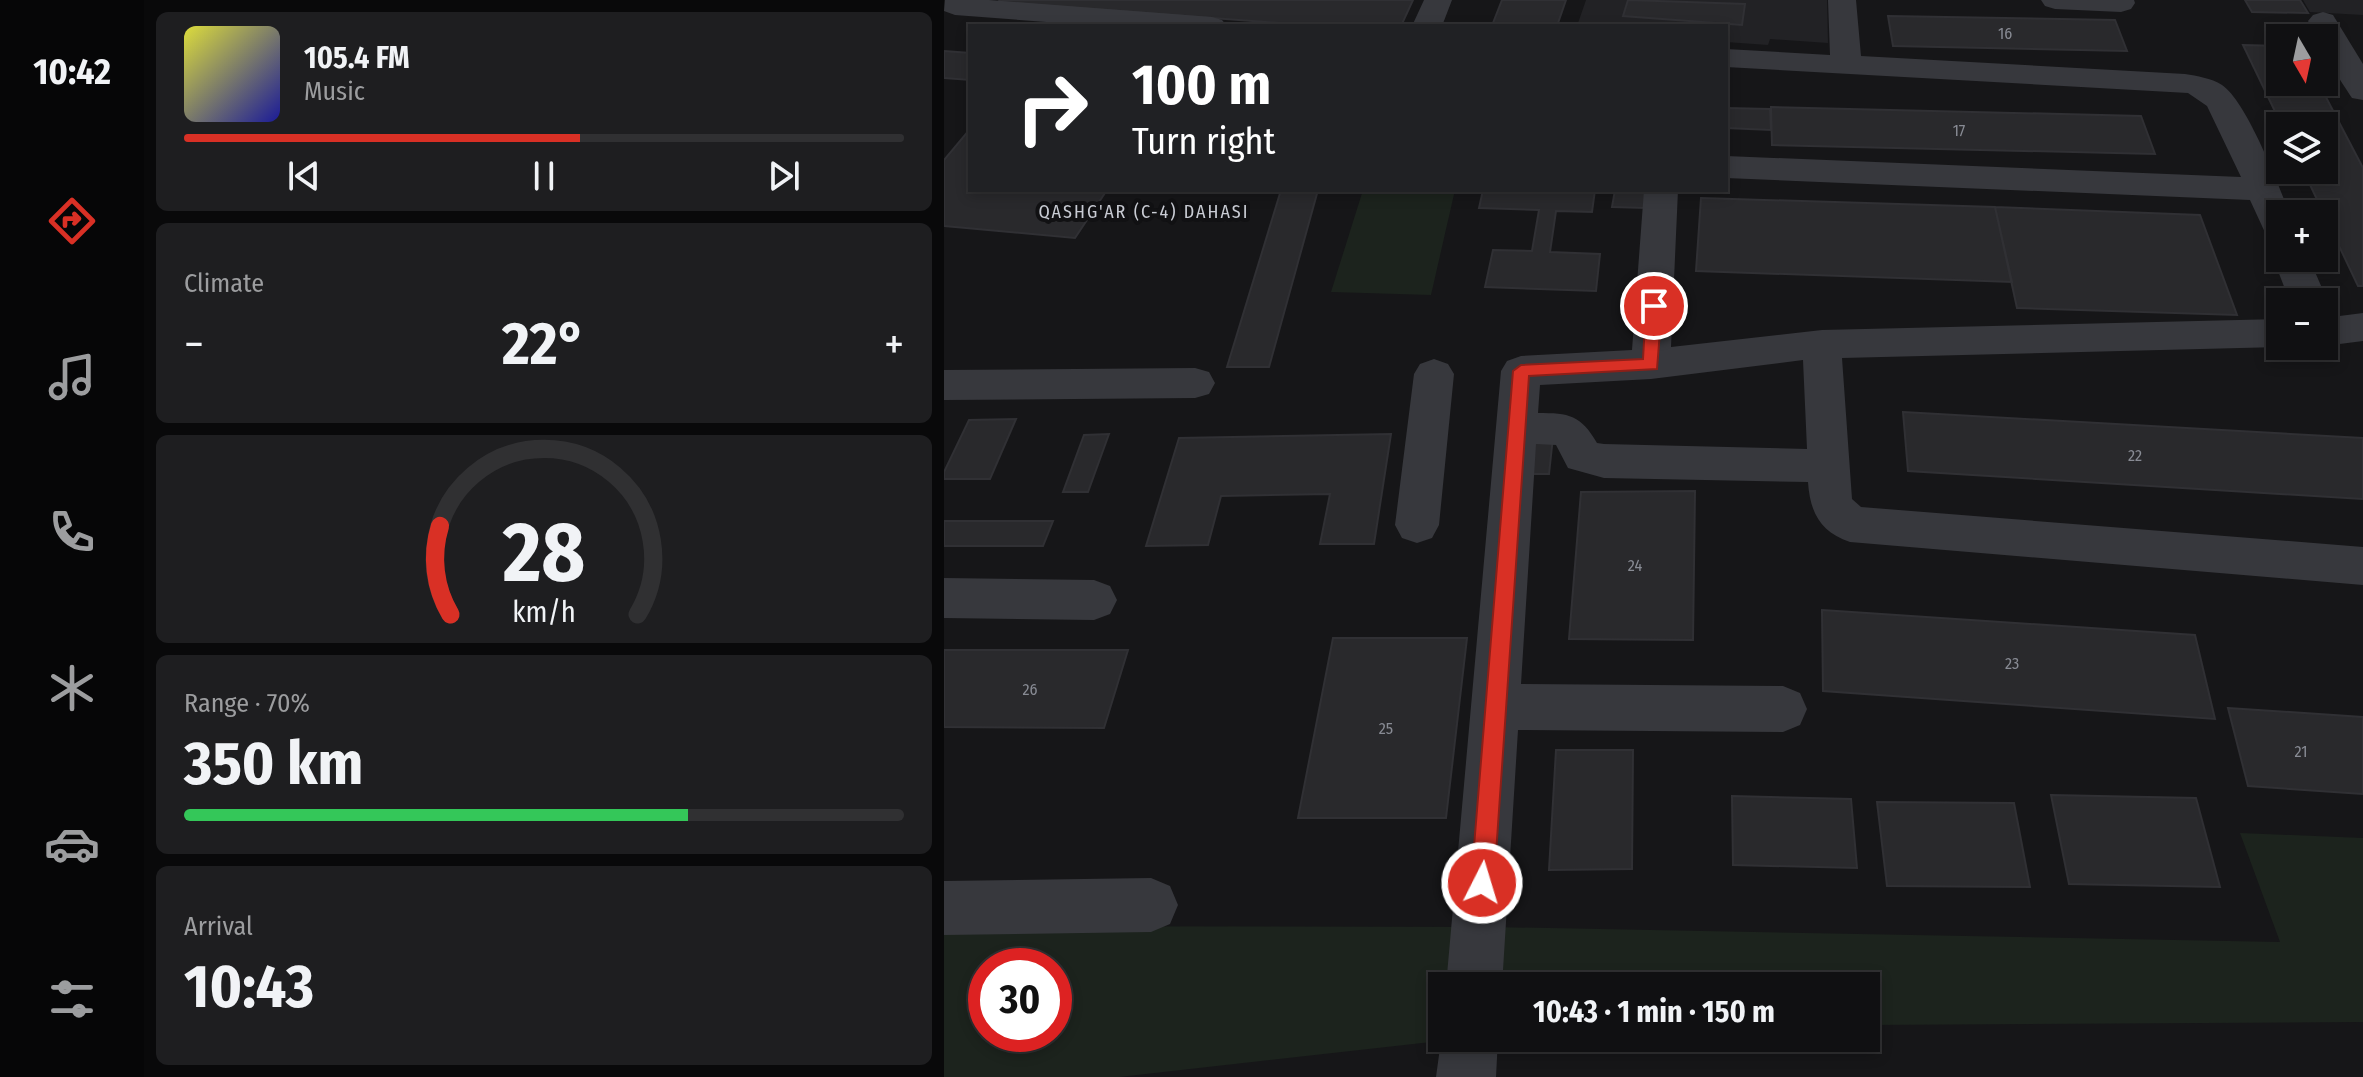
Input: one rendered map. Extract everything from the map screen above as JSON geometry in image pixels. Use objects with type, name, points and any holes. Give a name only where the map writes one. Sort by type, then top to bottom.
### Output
[{"type":"street","points":[[1428,24],[1438,0]]},
{"type":"street","points":[[1842,0],[1846,64]]},
{"type":"street","points":[[2055,0],[2121,3],[2120,0]]},
{"type":"street","points":[[953,4],[1188,24]]},
{"type":"street","points":[[2323,21],[2363,91]]},
{"type":"street","points":[[1728,58],[2185,83],[2202,87],[2217,96],[2267,200]]},
{"type":"street","points":[[1728,167],[2263,189]]},
{"type":"street","points":[[1651,364],[1661,192]]},
{"type":"street","points":[[2338,330],[2363,327]]},
{"type":"street","points":[[1475,972],[1521,371],[1651,364],[1822,344],[2266,333]]},
{"type":"street","points":[[1822,344],[1831,506],[1850,524],[2363,566]]},
{"type":"street","points":[[1417,525],[1434,374]]},
{"type":"street","points":[[944,385],[1195,383]]},
{"type":"street","points":[[1517,428],[1560,429],[1571,434],[1583,456],[1604,461],[1828,466]]},
{"type":"street","points":[[944,598],[1094,600]]},
{"type":"street","points":[[1497,707],[1783,709]]},
{"type":"street","points":[[944,908],[1151,905]]},
{"type":"street","points":[[1466,1077],[1468,1052]]},
{"type":"shaded area","points":[[1586,0],[1827,0],[1828,43],[1770,39],[1768,45],[1728,42],[1728,24],[1578,24]]},
{"type":"shaded area","points":[[2303,0],[2363,0],[2363,15],[2310,12]]},
{"type":"shaded area","points":[[1362,192],[1455,192],[1431,295],[1331,292]]},
{"type":"shaded area","points":[[2240,833],[2363,838],[2363,1022],[1880,1025],[1880,972],[1428,972],[1428,1042],[1119,1077],[944,1077],[944,926],[1492,927],[2280,942]]},
{"type":"building","points":[[1413,0],[1402,24],[1293,24],[998,2]]},
{"type":"building","points":[[1502,0],[1566,0],[1558,24],[1493,23]]},
{"type":"building","points":[[1628,0],[1745,4],[1742,25],[1623,16]]},
{"type":"building","points":[[2245,0],[2300,0],[2308,13],[2252,12]]},
{"type":"building","points":[[1888,16],[2115,20],[2127,51],[1893,46]]},
{"type":"building","points":[[2243,45],[2266,46],[2266,93]]},
{"type":"building","points":[[944,51],[968,53],[968,80],[944,78]]},
{"type":"building","points":[[2268,96],[2325,96],[2334,112],[2275,112]]},
{"type":"building","points":[[1771,107],[2141,116],[2155,154],[1772,145]]},
{"type":"building","points":[[1728,108],[1770,109],[1771,130],[1728,128]]},
{"type":"building","points":[[2338,120],[2363,168],[2363,286],[2358,286],[2338,244],[2338,200],[2317,200],[2310,184],[2338,184]]},
{"type":"building","points":[[968,131],[968,192],[1106,192],[1075,238],[944,226],[944,160]]},
{"type":"building","points":[[1280,192],[1317,192],[1269,367],[1227,367]]},
{"type":"building","points":[[1483,192],[1595,192],[1592,212],[1556,211],[1550,252],[1600,254],[1596,291],[1485,287],[1493,250],[1532,251],[1539,210],[1479,208]]},
{"type":"building","points":[[1615,192],[1648,192],[1646,208],[1612,207]]},
{"type":"building","points":[[1701,198],[1995,207],[2012,282],[1696,271]]},
{"type":"building","points":[[1995,207],[2200,215],[2237,315],[2017,308]]},
{"type":"building","points":[[1903,412],[2363,438],[2363,499],[1908,471]]},
{"type":"building","points":[[1016,419],[990,479],[944,479],[944,472],[969,420]]},
{"type":"building","points":[[1109,434],[1088,492],[1063,492],[1084,435]]},
{"type":"building","points":[[1391,434],[1374,544],[1320,544],[1330,494],[1221,496],[1208,545],[1146,546],[1179,438]]},
{"type":"building","points":[[1553,437],[1549,474],[1526,474],[1530,438]]},
{"type":"building","points":[[1695,491],[1693,640],[1569,639],[1581,492]]},
{"type":"building","points":[[944,521],[1053,521],[1043,546],[944,546]]},
{"type":"building","points":[[1822,610],[2195,635],[2215,719],[1823,691]]},
{"type":"building","points":[[1333,638],[1467,638],[1446,818],[1298,818]]},
{"type":"building","points":[[944,650],[1128,650],[1104,728],[944,727]]},
{"type":"building","points":[[2228,708],[2363,717],[2363,794],[2248,786]]},
{"type":"building","points":[[1556,750],[1633,750],[1632,869],[1549,870]]},
{"type":"building","points":[[2051,795],[2196,798],[2220,887],[2069,884]]},
{"type":"building","points":[[1732,796],[1851,799],[1857,868],[1733,865]]},
{"type":"building","points":[[1877,802],[2014,803],[2030,887],[1887,886]]},
{"type":"district","name":"QASHG'AR (C-4) DAHASI","points":[[1144,212]]},
{"type":"route","points":[[1482,883],[1521,371],[1651,364],[1654,306]]}]
